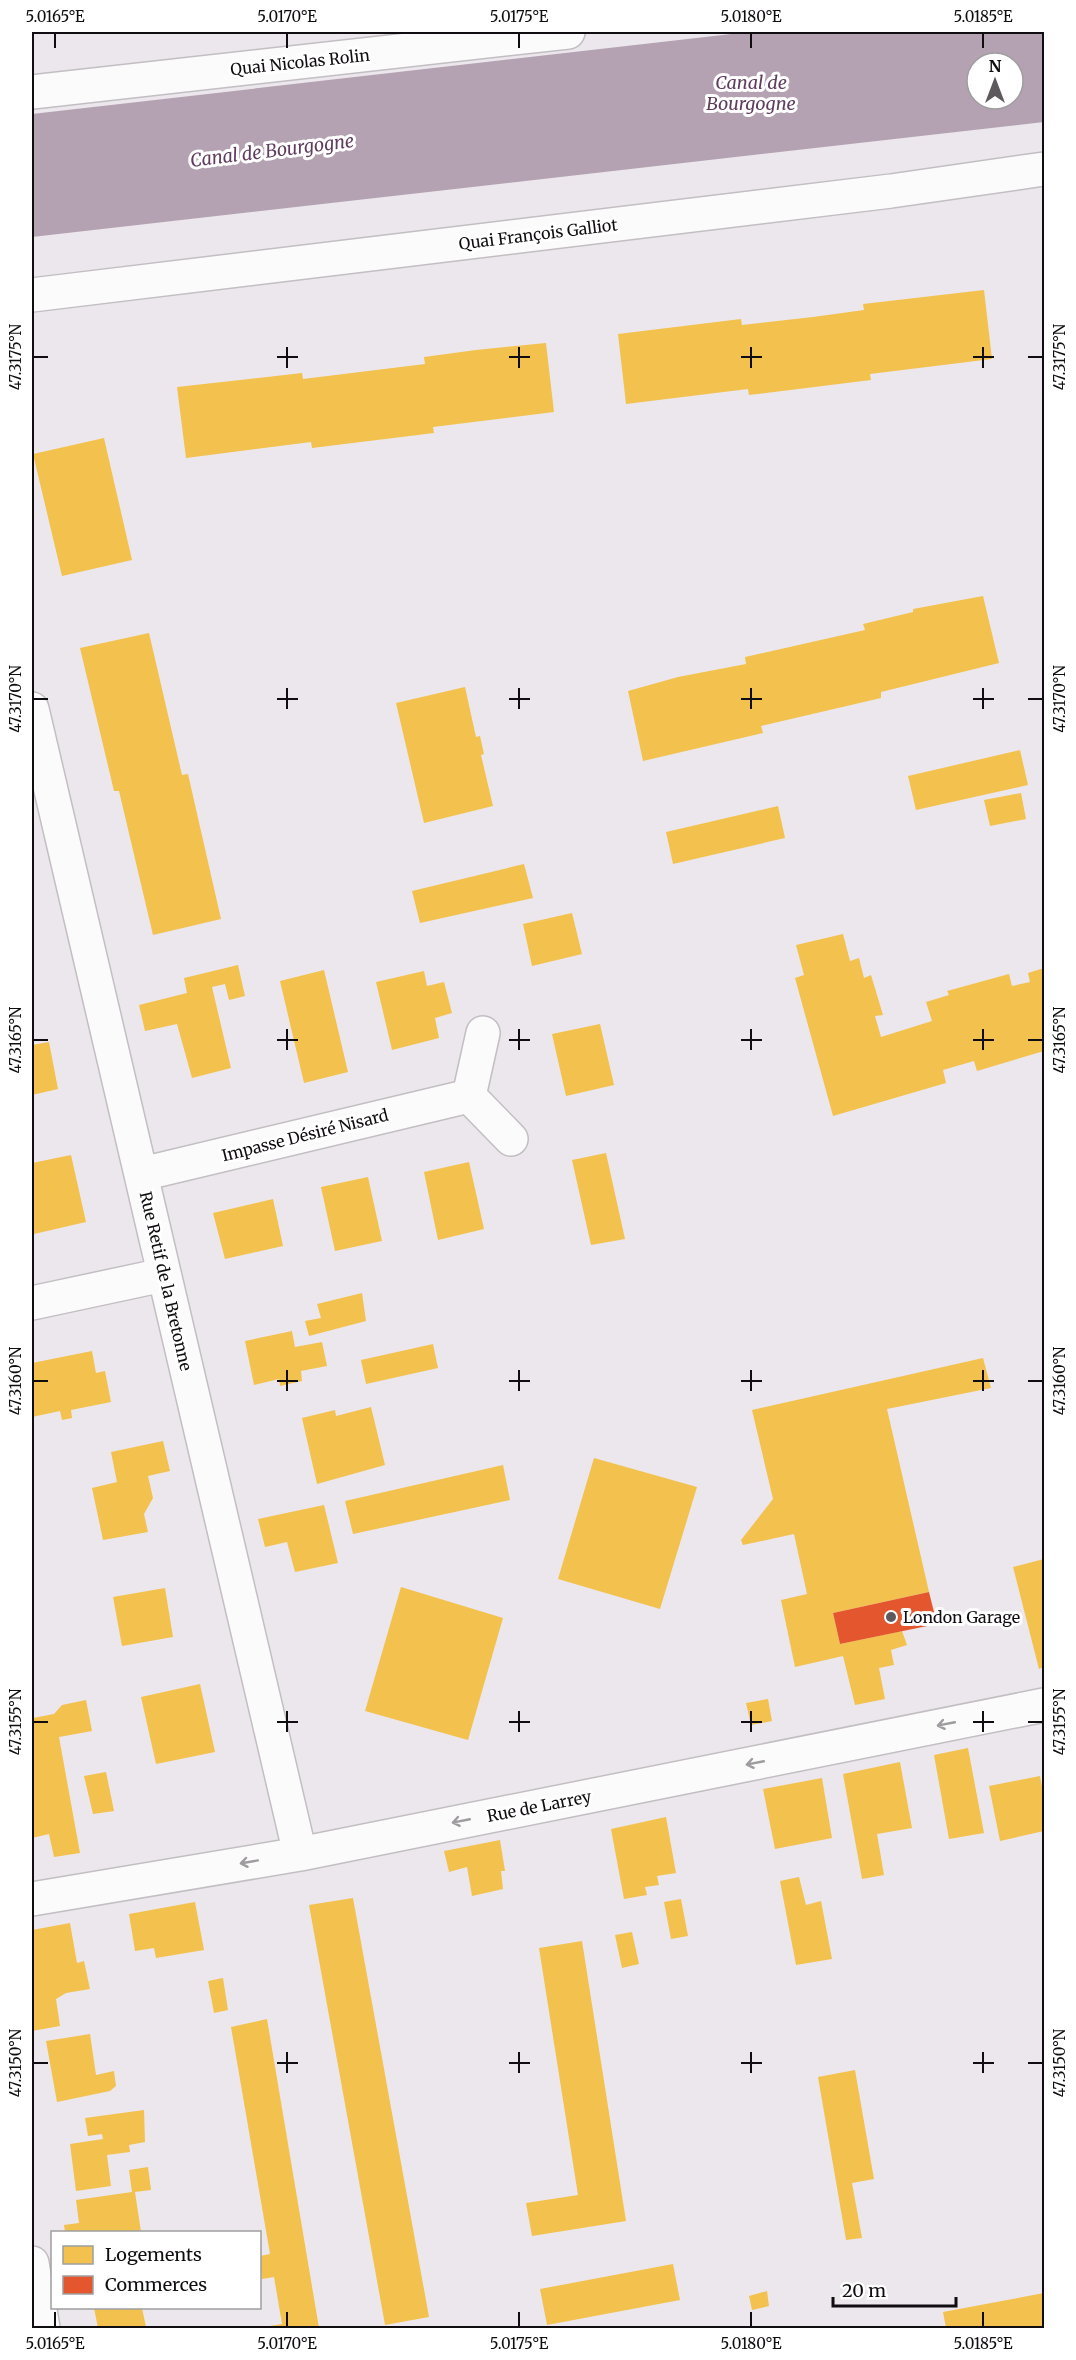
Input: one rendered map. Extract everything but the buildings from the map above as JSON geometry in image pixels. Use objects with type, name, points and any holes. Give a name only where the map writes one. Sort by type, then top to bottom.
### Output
[{"type":"street","name":"Quai Nicolas Rolin","points":[[32,92],[568,32]]},
{"type":"street","name":"Quai François Galliot","points":[[32,295],[880,192],[1044,169]]},
{"type":"street","name":"Rue Retif de la Bretonne","points":[[32,710],[300,1854]]},
{"type":"street","points":[[483,1033],[469,1096],[511,1139]]},
{"type":"street","name":"Impasse Désiré Nisard","points":[[142,1174],[469,1096]]},
{"type":"street","points":[[32,1303],[163,1275]]},
{"type":"street","name":"Rue de Larrey","points":[[32,1899],[300,1854],[1044,1705]]},
{"type":"street","points":[[32,2263],[43,2328]]},
{"type":"water","name":"Canal de Bourgogne","points":[[749,32],[1044,32],[1044,122],[32,237],[32,114]]},
{"type":"place","name":"London Garage","points":[[891,1617]]}]
